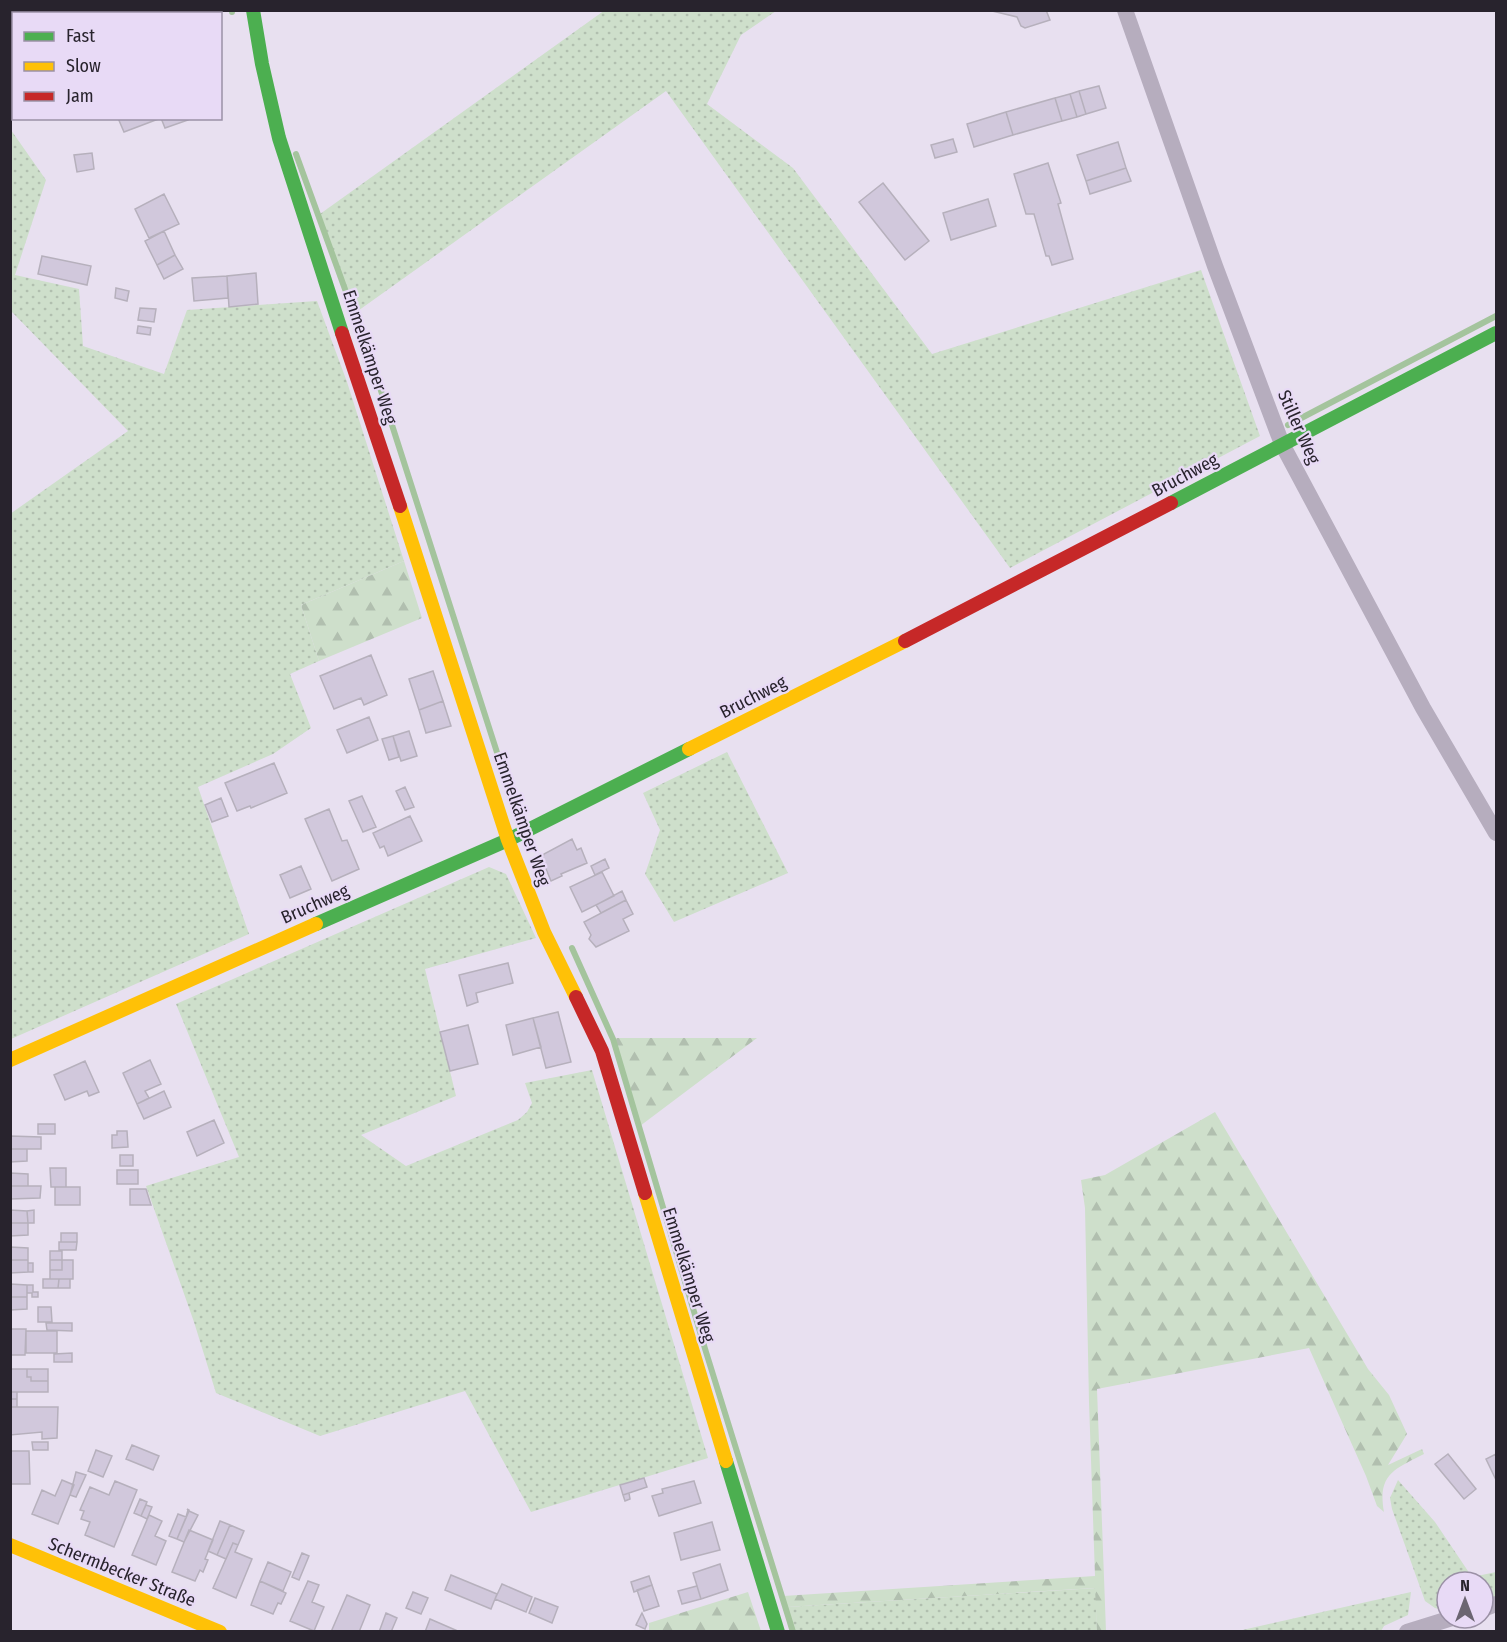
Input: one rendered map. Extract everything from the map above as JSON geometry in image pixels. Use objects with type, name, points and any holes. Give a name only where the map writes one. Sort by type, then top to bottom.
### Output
[{"type":"street","name":"Emmelkämper Weg","points":[[253,10],[262,64],[279,138],[301,211],[432,602],[508,840],[544,932],[602,1051],[778,1632]]},
{"type":"street","name":"Stiller Weg","points":[[1125,10],[1211,255],[1282,444],[1423,708],[1497,833]]},
{"type":"street","name":"Bruchweg","points":[[10,1060],[236,958],[508,840],[1007,589],[1497,333]]},
{"type":"street","name":"Schermbecker Straße","points":[[10,1545],[220,1632]]},
{"type":"street","points":[[1407,1632],[1435,1623]]},
{"type":"green space","points":[[11,10],[34,11],[12,12],[11,79]]},
{"type":"green space","points":[[605,10],[776,11],[741,35],[707,104],[793,168],[932,354],[1201,270],[1260,436],[1010,568],[666,91],[355,313],[320,214]]},
{"type":"green space","points":[[34,11],[197,11],[190,12]]},
{"type":"green space","points":[[11,130],[46,180],[15,275],[79,289],[83,346],[164,374],[187,310],[317,301],[347,382],[404,561],[301,605],[319,661],[290,674],[311,728],[273,754],[198,787],[249,934],[11,1039],[10,514],[128,431],[11,311]]},
{"type":"green space","points":[[404,561],[422,618],[319,661],[301,605]]},
{"type":"green space","points":[[727,752],[788,873],[674,922],[645,874],[660,830],[643,793]]},
{"type":"green space","points":[[489,867],[506,874],[536,938],[425,969],[456,1096],[361,1135],[406,1166],[518,1120],[527,1112],[532,1103],[525,1083],[592,1070],[708,1458],[531,1512],[465,1391],[320,1436],[216,1393],[194,1322],[146,1186],[239,1157],[176,1004]]},
{"type":"green space","points":[[614,1038],[757,1038],[640,1126]]},
{"type":"green space","points":[[1215,1112],[1368,1369],[1389,1395],[1407,1434],[1388,1465],[1422,1449],[1424,1454],[1397,1469],[1386,1481],[1383,1489],[1384,1512],[1377,1506],[1309,1348],[1097,1389],[1106,1631],[1097,1631],[1095,1588],[787,1607],[783,1596],[1095,1576],[1085,1208],[1081,1180],[1105,1175]]},
{"type":"green space","points":[[1398,1480],[1435,1522],[1467,1570],[1435,1570],[1435,1608],[1425,1601],[1390,1498]]},
{"type":"green space","points":[[1496,1572],[1496,1597],[1495,1597]]},
{"type":"green space","points":[[1096,1588],[1097,1631],[794,1631],[787,1607]]},
{"type":"green space","points":[[748,1592],[761,1631],[649,1631],[649,1623]]},
{"type":"green space","points":[[1411,1592],[1408,1615],[1384,1626],[1381,1631],[1238,1631]]},
{"type":"building","points":[[988,10],[1046,10],[1050,20],[1025,28],[1021,26],[1017,17]]},
{"type":"building","points":[[1099,86],[1106,108],[1086,114],[1079,91]]},
{"type":"building","points":[[1079,91],[1086,114],[1077,117],[1070,94]]},
{"type":"building","points":[[1070,94],[1077,117],[1062,121],[1055,98]]},
{"type":"building","points":[[1055,98],[1062,121],[1013,135],[1006,112]]},
{"type":"building","points":[[1006,112],[1013,135],[974,147],[967,124]]},
{"type":"building","points":[[119,120],[156,120],[124,132]]},
{"type":"building","points":[[162,120],[188,120],[165,128]]},
{"type":"building","points":[[953,139],[957,152],[935,158],[931,145]]},
{"type":"building","points":[[1118,142],[1126,168],[1086,181],[1077,155]]},
{"type":"building","points":[[92,153],[94,169],[77,172],[74,155]]},
{"type":"building","points":[[1048,163],[1061,203],[1058,204],[1073,259],[1052,265],[1049,256],[1046,256],[1034,214],[1026,214],[1014,174]]},
{"type":"building","points":[[1126,168],[1131,181],[1090,194],[1086,181]]},
{"type":"building","points":[[883,183],[929,241],[905,260],[859,202]]},
{"type":"building","points":[[164,194],[179,224],[149,238],[135,209]]},
{"type":"building","points":[[988,199],[996,226],[951,240],[943,213]]},
{"type":"building","points":[[164,231],[175,255],[157,265],[145,241]]},
{"type":"building","points":[[175,255],[183,269],[164,279],[157,265]]},
{"type":"building","points":[[42,256],[91,266],[87,285],[38,274]]},
{"type":"building","points":[[256,273],[258,304],[229,307],[227,276]]},
{"type":"building","points":[[227,276],[228,298],[194,301],[192,278]]},
{"type":"building","points":[[116,288],[129,291],[127,301],[115,298]]},
{"type":"building","points":[[140,308],[156,309],[154,322],[138,320]]},
{"type":"building","points":[[138,326],[151,328],[150,335],[137,333]]},
{"type":"building","points":[[371,655],[387,695],[364,705],[361,698],[334,709],[320,676]]},
{"type":"building","points":[[433,671],[443,701],[419,710],[409,679]]},
{"type":"building","points":[[443,701],[451,726],[426,733],[419,710]]},
{"type":"building","points":[[369,717],[378,740],[347,753],[337,730]]},
{"type":"building","points":[[409,731],[417,756],[401,761],[393,736]]},
{"type":"building","points":[[393,736],[399,757],[389,760],[382,739]]},
{"type":"building","points":[[274,763],[287,793],[251,808],[250,806],[237,811],[225,783]]},
{"type":"building","points":[[405,787],[414,807],[405,810],[396,791]]},
{"type":"building","points":[[362,796],[376,827],[363,832],[349,801]]},
{"type":"building","points":[[221,798],[228,816],[212,822],[205,805]]},
{"type":"building","points":[[329,809],[342,841],[347,840],[359,869],[332,881],[305,819]]},
{"type":"building","points":[[410,816],[422,841],[388,856],[384,846],[380,848],[373,833]]},
{"type":"building","points":[[572,839],[577,850],[581,848],[587,863],[551,881],[542,859],[544,854]]},
{"type":"building","points":[[605,859],[609,868],[595,875],[591,866]]},
{"type":"building","points":[[301,866],[311,889],[290,898],[280,875]]},
{"type":"building","points":[[602,872],[614,896],[582,912],[570,887]]},
{"type":"building","points":[[622,891],[626,900],[601,913],[596,905]]},
{"type":"building","points":[[626,900],[633,914],[623,919],[629,931],[596,947],[589,939],[591,935],[584,922]]},
{"type":"building","points":[[508,963],[513,983],[476,993],[478,1002],[467,1006],[459,975]]},
{"type":"building","points":[[558,1012],[571,1062],[546,1068],[533,1018]]},
{"type":"building","points":[[533,1018],[541,1047],[513,1055],[506,1025]]},
{"type":"building","points":[[468,1025],[478,1064],[450,1071],[440,1032]]},
{"type":"building","points":[[150,1060],[161,1084],[145,1091],[149,1098],[137,1104],[123,1073]]},
{"type":"building","points":[[85,1061],[99,1092],[89,1096],[87,1091],[65,1100],[54,1075]]},
{"type":"building","points":[[164,1091],[171,1107],[144,1119],[137,1104]]},
{"type":"building","points":[[214,1120],[224,1143],[197,1156],[187,1132]]},
{"type":"building","points":[[38,1124],[55,1124],[55,1134],[38,1134]]},
{"type":"building","points":[[117,1131],[127,1131],[128,1147],[112,1148],[112,1135],[117,1135]]},
{"type":"building","points":[[10,1136],[41,1137],[41,1149],[10,1149]]},
{"type":"building","points":[[10,1149],[27,1149],[27,1161],[10,1162]]},
{"type":"building","points":[[120,1155],[133,1155],[133,1166],[120,1166]]},
{"type":"building","points":[[50,1168],[66,1168],[66,1187],[51,1187]]},
{"type":"building","points":[[117,1170],[138,1170],[138,1184],[117,1184]]},
{"type":"building","points":[[10,1173],[28,1174],[28,1186],[10,1186]]},
{"type":"building","points":[[10,1186],[41,1186],[40,1198],[10,1199]]},
{"type":"building","points":[[55,1187],[80,1187],[80,1205],[55,1205]]},
{"type":"building","points":[[130,1189],[146,1189],[151,1205],[130,1205]]},
{"type":"building","points":[[10,1210],[27,1211],[28,1223],[10,1223]]},
{"type":"building","points":[[34,1210],[34,1223],[28,1223],[27,1211]]},
{"type":"building","points":[[10,1223],[28,1223],[28,1235],[10,1236]]},
{"type":"building","points":[[61,1233],[77,1233],[77,1242],[61,1242]]},
{"type":"building","points":[[59,1242],[77,1242],[76,1250],[59,1250]]},
{"type":"building","points":[[10,1247],[28,1248],[28,1260],[10,1260]]},
{"type":"building","points":[[50,1251],[62,1251],[62,1260],[50,1260]]},
{"type":"building","points":[[10,1260],[28,1260],[28,1272],[10,1273]]},
{"type":"building","points":[[50,1260],[62,1260],[62,1270],[50,1270]]},
{"type":"building","points":[[62,1260],[73,1260],[73,1279],[50,1279],[50,1270],[62,1270]]},
{"type":"building","points":[[28,1263],[33,1263],[33,1272],[28,1272]]},
{"type":"building","points":[[43,1279],[59,1279],[58,1288],[43,1288]]},
{"type":"building","points":[[59,1279],[70,1279],[70,1288],[58,1288]]},
{"type":"building","points":[[10,1284],[27,1285],[27,1297],[10,1297]]},
{"type":"building","points":[[27,1285],[33,1285],[33,1292],[38,1292],[38,1297],[32,1297],[32,1293],[27,1293]]},
{"type":"building","points":[[10,1297],[27,1297],[27,1309],[10,1310]]},
{"type":"building","points":[[38,1307],[51,1307],[52,1322],[38,1322]]},
{"type":"building","points":[[46,1323],[72,1323],[72,1331],[47,1330]]},
{"type":"building","points":[[10,1329],[26,1329],[25,1355],[10,1355]]},
{"type":"building","points":[[26,1331],[57,1331],[57,1353],[26,1353]]},
{"type":"building","points":[[72,1353],[72,1362],[54,1362],[54,1354]]},
{"type":"building","points":[[10,1369],[27,1369],[27,1377],[31,1377],[31,1381],[48,1381],[48,1392],[10,1392]]},
{"type":"building","points":[[27,1369],[48,1369],[48,1381],[31,1381],[31,1377],[27,1377]]},
{"type":"building","points":[[10,1392],[17,1392],[17,1399],[10,1399]]},
{"type":"building","points":[[10,1399],[17,1399],[17,1407],[10,1407]]},
{"type":"building","points":[[10,1407],[58,1407],[57,1438],[42,1439],[42,1432],[10,1435]]},
{"type":"building","points":[[32,1442],[48,1442],[48,1450],[33,1450]]},
{"type":"building","points":[[132,1445],[159,1456],[153,1470],[126,1459]]},
{"type":"building","points":[[96,1450],[112,1456],[103,1477],[88,1471]]},
{"type":"building","points":[[10,1451],[29,1451],[30,1484],[10,1484]]},
{"type":"building","points":[[1448,1454],[1476,1489],[1464,1499],[1435,1464]]},
{"type":"building","points":[[1496,1454],[1496,1480],[1486,1459]]},
{"type":"building","points":[[76,1472],[86,1475],[76,1497],[70,1495]]},
{"type":"building","points":[[644,1478],[647,1487],[623,1495],[620,1485]]},
{"type":"building","points":[[62,1480],[74,1485],[58,1524],[32,1514],[42,1490],[55,1496]]},
{"type":"building","points":[[115,1481],[137,1490],[114,1547],[85,1535],[90,1522],[81,1519],[84,1511],[80,1510],[90,1487],[109,1495]]},
{"type":"building","points":[[694,1481],[701,1503],[659,1516],[652,1496],[663,1493],[662,1489]]},
{"type":"building","points":[[629,1493],[630,1499],[625,1501],[623,1495]]},
{"type":"building","points":[[140,1499],[147,1502],[141,1516],[134,1513]]},
{"type":"building","points":[[146,1505],[152,1507],[147,1519],[141,1516]]},
{"type":"building","points":[[187,1509],[189,1510],[177,1539],[169,1536],[178,1514],[186,1517]]},
{"type":"building","points":[[189,1511],[198,1515],[184,1542],[177,1539]]},
{"type":"building","points":[[149,1515],[162,1521],[155,1536],[166,1541],[156,1565],[132,1555]]},
{"type":"building","points":[[220,1521],[230,1525],[217,1555],[208,1551]]},
{"type":"building","points":[[712,1522],[720,1550],[681,1560],[674,1533]]},
{"type":"building","points":[[230,1525],[244,1531],[238,1545],[233,1543],[226,1559],[217,1555]]},
{"type":"building","points":[[189,1530],[213,1540],[205,1559],[208,1560],[203,1572],[200,1570],[195,1581],[172,1572]]},
{"type":"building","points":[[233,1543],[238,1545],[235,1552],[252,1559],[236,1598],[213,1588]]},
{"type":"building","points":[[302,1553],[309,1556],[299,1580],[292,1577]]},
{"type":"building","points":[[268,1562],[291,1572],[283,1591],[260,1581]]},
{"type":"building","points":[[720,1564],[728,1590],[701,1599],[693,1573]]},
{"type":"building","points":[[451,1575],[497,1594],[491,1609],[445,1590]]},
{"type":"building","points":[[649,1576],[652,1585],[634,1592],[631,1582]]},
{"type":"building","points":[[260,1581],[286,1593],[273,1614],[251,1605]]},
{"type":"building","points":[[308,1581],[319,1585],[312,1602],[324,1607],[314,1631],[290,1621]]},
{"type":"building","points":[[502,1584],[532,1597],[526,1612],[495,1599]]},
{"type":"building","points":[[652,1585],[659,1606],[644,1611],[637,1590]]},
{"type":"building","points":[[697,1586],[701,1599],[682,1604],[678,1591]]},
{"type":"building","points":[[413,1592],[428,1598],[421,1614],[406,1608]]},
{"type":"building","points":[[347,1595],[370,1605],[359,1632],[331,1632]]},
{"type":"building","points":[[535,1598],[558,1607],[552,1623],[529,1613]]},
{"type":"building","points":[[386,1613],[397,1618],[391,1632],[379,1632]]},
{"type":"building","points":[[642,1613],[647,1624],[645,1629],[636,1625]]},
{"type":"building","points":[[430,1619],[460,1632],[425,1632]]},
{"type":"waterway","points":[[296,154],[375,372],[519,821]]},
{"type":"waterway","points":[[1288,425],[1496,316]]},
{"type":"waterway","points":[[572,948],[613,1039],[706,1352],[793,1632]]},
{"type":"traffic: fast","points":[[253,10],[262,64],[279,138],[342,333]]},
{"type":"traffic: fast","points":[[1171,503],[1496,333]]},
{"type":"traffic: fast","points":[[316,924],[508,840],[689,749]]},
{"type":"traffic: fast","points":[[726,1461],[778,1632]]},
{"type":"traffic: slow","points":[[400,506],[508,840],[544,932],[576,997]]},
{"type":"traffic: slow","points":[[689,749],[905,641]]},
{"type":"traffic: slow","points":[[10,1060],[316,924]]},
{"type":"traffic: slow","points":[[645,1193],[726,1461]]},
{"type":"traffic: slow","points":[[10,1545],[220,1632]]},
{"type":"traffic: jam","points":[[342,333],[400,506]]},
{"type":"traffic: jam","points":[[905,641],[1171,503]]},
{"type":"traffic: jam","points":[[576,997],[602,1051],[645,1193]]}]
